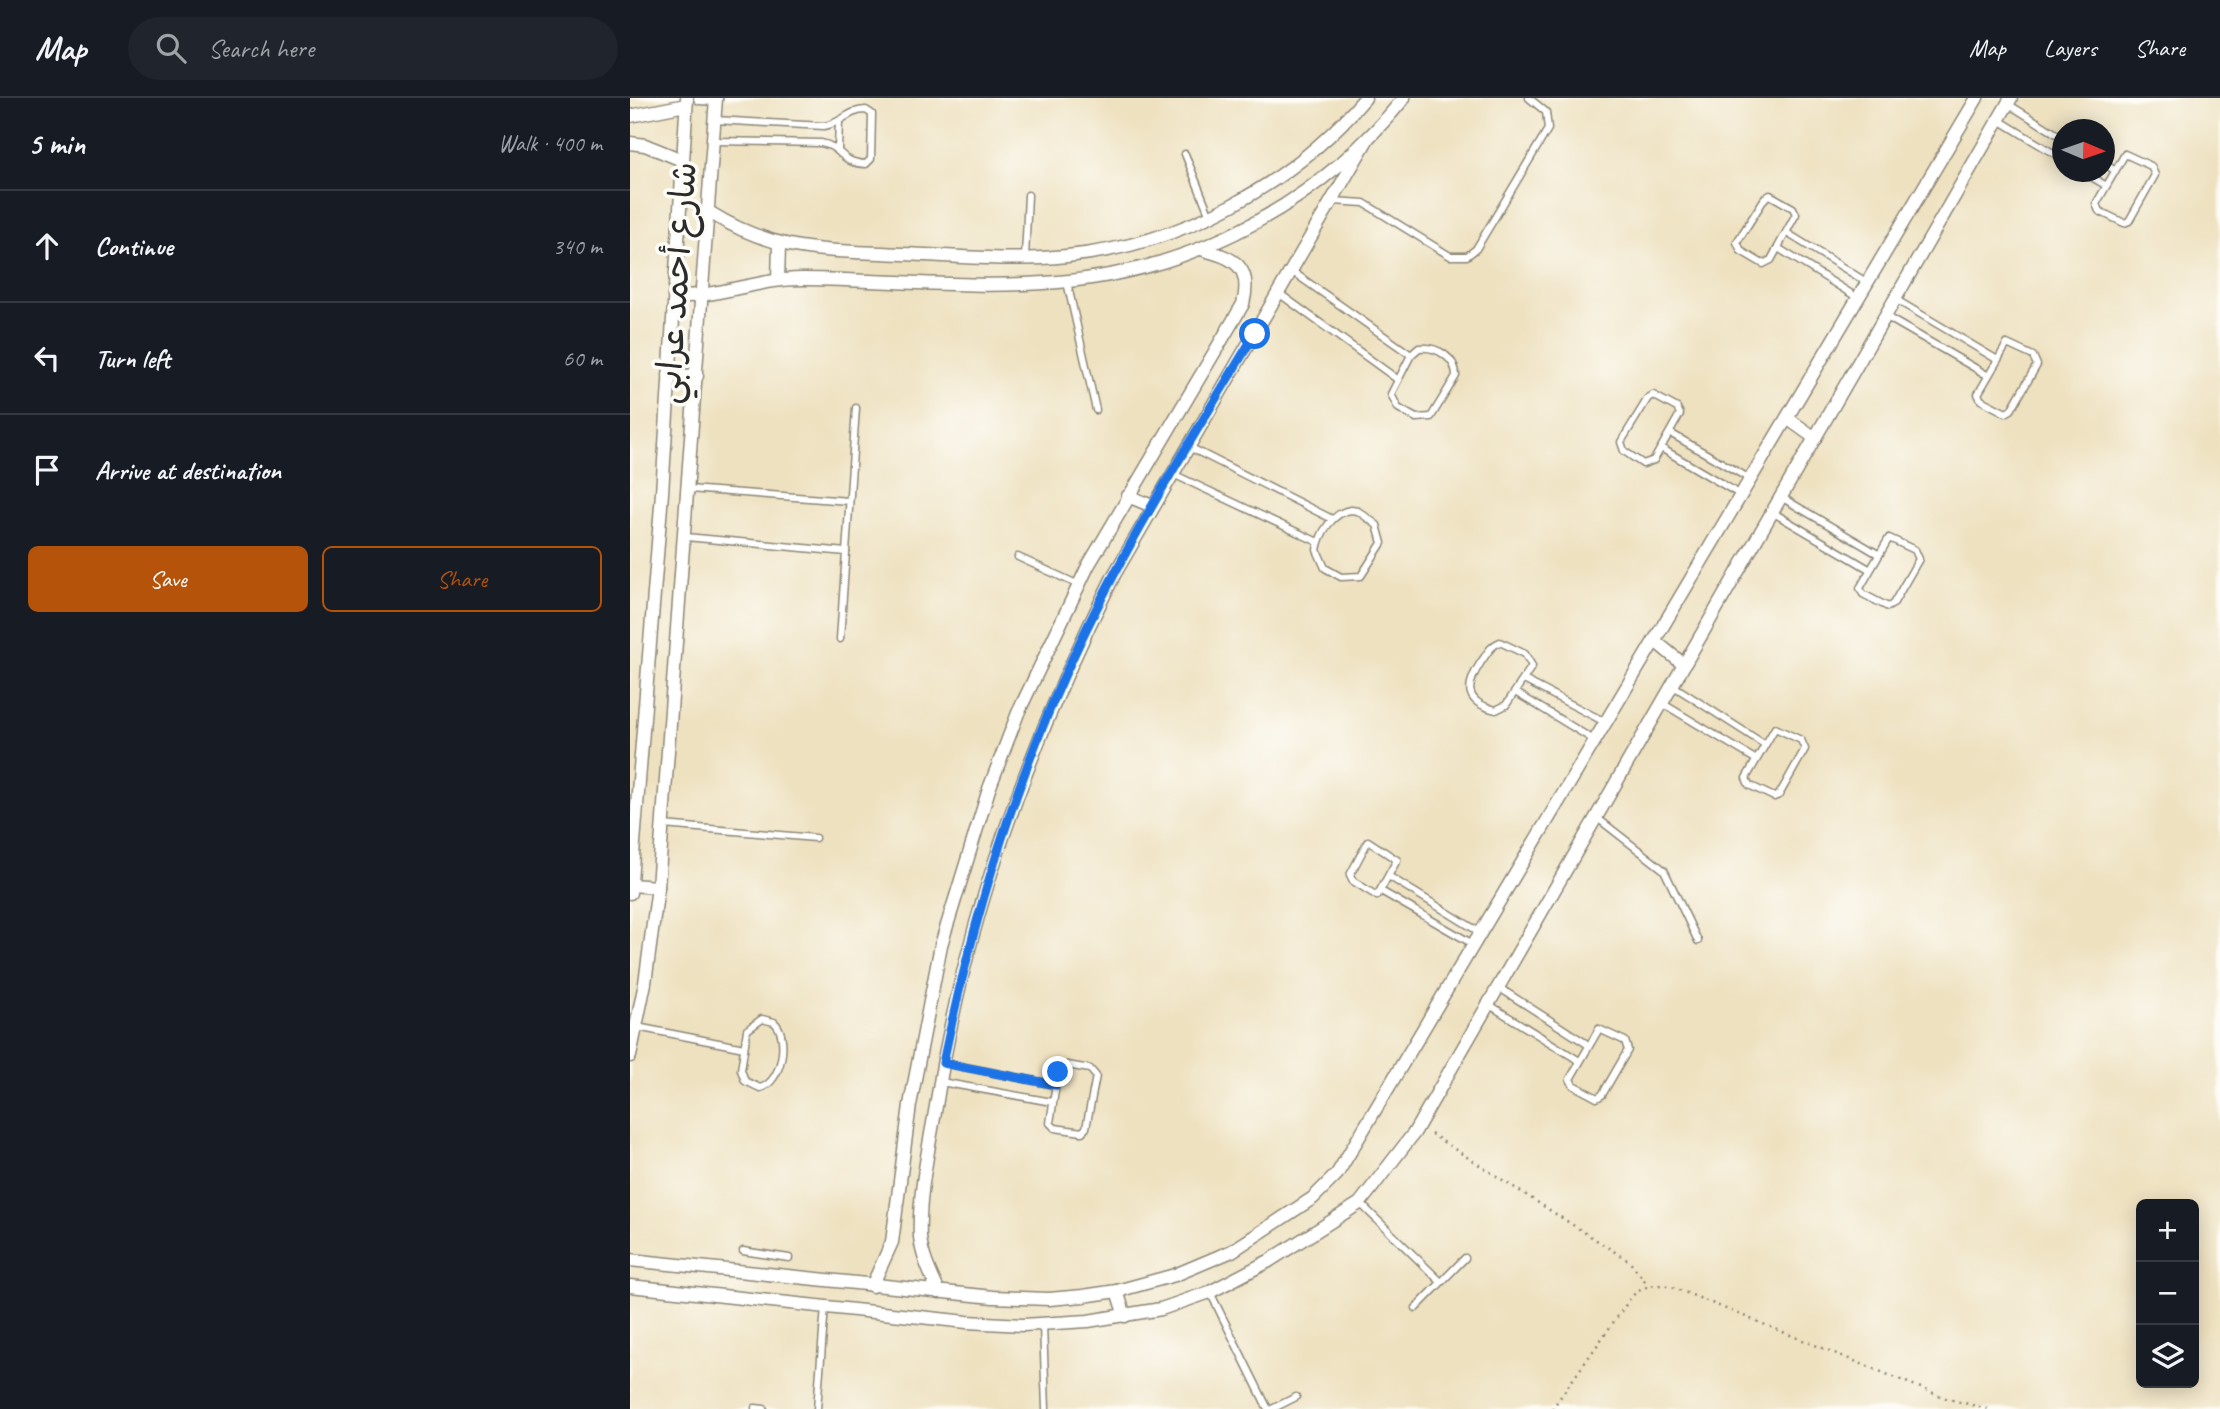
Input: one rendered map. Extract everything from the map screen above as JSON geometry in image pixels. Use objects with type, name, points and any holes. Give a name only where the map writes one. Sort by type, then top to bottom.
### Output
[{"type":"street","points":[[700,98],[716,99]]},
{"type":"street","points":[[709,212],[744,233],[779,245],[802,249],[1025,258],[1069,256],[1127,246],[1210,216],[1293,166],[1335,130],[1365,98]]},
{"type":"street","points":[[674,296],[703,297],[779,280],[1067,281],[1135,270],[1201,248],[1251,225],[1300,195],[1367,140],[1404,98]]},
{"type":"street","name":"شارع أحمد عرابي","points":[[630,1056],[657,887],[663,825],[690,489],[716,99]]},
{"type":"street","points":[[630,1261],[872,1286],[1049,1299],[1117,1291],[1175,1275],[1232,1251],[1318,1193],[1337,1174],[1607,723],[1868,283],[1971,100]]},
{"type":"street","points":[[630,1286],[967,1322],[1043,1325],[1125,1316],[1161,1309],[1210,1292],[1269,1261],[1360,1203],[1414,1133],[2009,101]]},
{"type":"street","points":[[630,116],[687,102],[631,889],[657,887]]},
{"type":"street","points":[[939,1292],[923,1253],[920,1223],[940,1081],[975,926],[1021,782],[1080,642],[1152,506],[1293,272],[1367,140]]},
{"type":"street","points":[[630,143],[645,145],[682,160]]},
{"type":"street","points":[[779,245],[779,280]]},
{"type":"street","points":[[872,1286],[892,1242],[923,1025],[963,867],[1018,713],[1079,584],[1128,495],[1243,303],[1246,283],[1238,263],[1229,257],[1201,248]]},
{"type":"street","points":[[669,375],[697,376]]},
{"type":"street","points":[[1787,418],[1815,438]]},
{"type":"street","points":[[1128,495],[1152,506]]},
{"type":"street","points":[[1655,641],[1684,666]]},
{"type":"street","points":[[1117,1291],[1125,1316]]},
{"type":"lane","points":[[1333,201],[1364,203],[1450,256],[1467,256],[1476,249],[1548,129],[1546,112],[1529,98]]},
{"type":"lane","points":[[2009,101],[2052,130]]},
{"type":"lane","points":[[714,141],[821,143],[838,150],[853,163],[866,164],[872,159],[871,112],[854,110],[839,121],[824,126],[715,120]]},
{"type":"lane","points":[[1998,120],[2052,152]]},
{"type":"lane","points":[[838,150],[839,121]]},
{"type":"lane","points":[[1185,154],[1210,216]]},
{"type":"lane","points":[[2107,182],[2097,201],[2097,208],[2120,223],[2127,223],[2155,172],[2151,166],[2128,154],[2122,156],[2115,168]]},
{"type":"lane","points":[[2100,182],[2105,185]]},
{"type":"lane","points":[[1025,258],[1028,195]]},
{"type":"lane","points":[[1767,196],[1773,196],[1795,211],[1796,218],[1787,233],[1769,262],[1763,264],[1741,251],[1738,246],[1738,239],[1767,196]]},
{"type":"lane","points":[[1787,233],[1868,283]]},
{"type":"lane","points":[[1778,248],[1858,298]]},
{"type":"lane","points":[[1293,272],[1411,355]]},
{"type":"lane","points":[[1067,281],[1096,410]]},
{"type":"lane","points":[[1280,294],[1396,379]]},
{"type":"lane","points":[[1895,299],[1996,359]]},
{"type":"lane","points":[[1885,316],[1987,375]]},
{"type":"lane","points":[[2010,343],[2037,361],[2036,368],[2009,412],[2002,412],[1979,398],[1979,390],[1987,375],[2004,345],[2010,343]]},
{"type":"lane","points":[[1419,348],[1432,348],[1448,358],[1456,369],[1456,376],[1431,417],[1416,418],[1398,408],[1391,394],[1396,379],[1411,355],[1419,348]]},
{"type":"lane","points":[[1650,396],[1657,396],[1679,411],[1679,418],[1670,433],[1652,462],[1647,464],[1624,452],[1621,446],[1622,439],[1650,396]]},
{"type":"lane","points":[[840,639],[856,408]]},
{"type":"lane","points":[[1670,433],[1750,479]]},
{"type":"lane","points":[[1187,446],[1332,519]]},
{"type":"lane","points":[[1661,449],[1741,495]]},
{"type":"lane","points":[[1173,474],[1318,542]]},
{"type":"lane","points":[[690,489],[849,501]]},
{"type":"lane","points":[[1781,497],[1878,554]]},
{"type":"lane","points":[[1342,511],[1359,511],[1377,525],[1381,543],[1361,576],[1350,579],[1325,568],[1320,561],[1318,542],[1332,519],[1342,511]]},
{"type":"lane","points":[[1772,512],[1869,569]]},
{"type":"lane","points":[[686,537],[846,552]]},
{"type":"lane","points":[[1892,538],[1919,555],[1918,562],[1891,606],[1884,607],[1861,592],[1861,584],[1869,569],[1886,540],[1892,538]]},
{"type":"lane","points":[[1018,557],[1079,584]]},
{"type":"lane","points":[[1500,642],[1508,643],[1529,657],[1532,666],[1516,692],[1504,708],[1492,710],[1471,695],[1469,683],[1492,646],[1500,642]]},
{"type":"lane","points":[[1524,680],[1607,723]]},
{"type":"lane","points":[[1672,685],[1764,744]]},
{"type":"lane","points":[[1516,692],[1595,741]]},
{"type":"lane","points":[[1662,703],[1755,759]]},
{"type":"lane","points":[[1778,728],[1801,740],[1805,746],[1777,797],[1770,797],[1747,782],[1747,774],[1755,759],[1773,730],[1778,728]]},
{"type":"lane","points":[[1596,817],[1664,870],[1698,942]]},
{"type":"lane","points":[[663,825],[815,838]]},
{"type":"lane","points":[[1368,841],[1396,856],[1396,863],[1381,891],[1375,896],[1350,878],[1368,841]]},
{"type":"lane","points":[[1390,877],[1481,933]]},
{"type":"lane","points":[[1381,891],[1474,944]]},
{"type":"lane","points":[[1498,987],[1587,1044]]},
{"type":"lane","points":[[1488,1004],[1578,1060]]},
{"type":"lane","points":[[769,1020],[779,1026],[783,1036],[777,1076],[771,1085],[755,1088],[745,1081],[741,1070],[744,1048],[747,1030],[755,1021],[769,1020]]},
{"type":"lane","points":[[634,1022],[744,1048]]},
{"type":"lane","points":[[1601,1029],[1625,1041],[1628,1046],[1628,1053],[1600,1097],[1594,1098],[1570,1083],[1570,1075],[1578,1060],[1596,1030],[1601,1029]]},
{"type":"lane","points":[[943,1063],[1056,1085]]},
{"type":"lane","points":[[1063,1065],[1090,1069],[1095,1073],[1096,1080],[1085,1130],[1079,1133],[1052,1126],[1049,1119],[1052,1102],[1059,1069],[1063,1065]]},
{"type":"lane","points":[[940,1081],[1052,1102]]},
{"type":"lane","points":[[1360,1203],[1441,1282]]},
{"type":"lane","points":[[743,1251],[789,1258]]},
{"type":"lane","points":[[762,1275],[765,1254]]},
{"type":"lane","points":[[1416,1308],[1465,1258]]},
{"type":"lane","points":[[1210,1292],[1270,1409],[1296,1397]]},
{"type":"lane","points":[[817,1409],[825,1307]]},
{"type":"lane","points":[[1043,1325],[1046,1409]]},
{"type":"lane","points":[[755,1408],[764,1409]]},
{"type":"path","points":[[1431,1135],[1629,1261],[1648,1285]]},
{"type":"path","points":[[1552,1409],[1632,1296],[1648,1285],[1672,1287],[1948,1399],[1988,1409]]},
{"type":"route","points":[[1058,1072],[1056,1085],[943,1063],[975,926],[996,853],[1021,782],[1080,642],[1152,506],[1255,334]]}]
